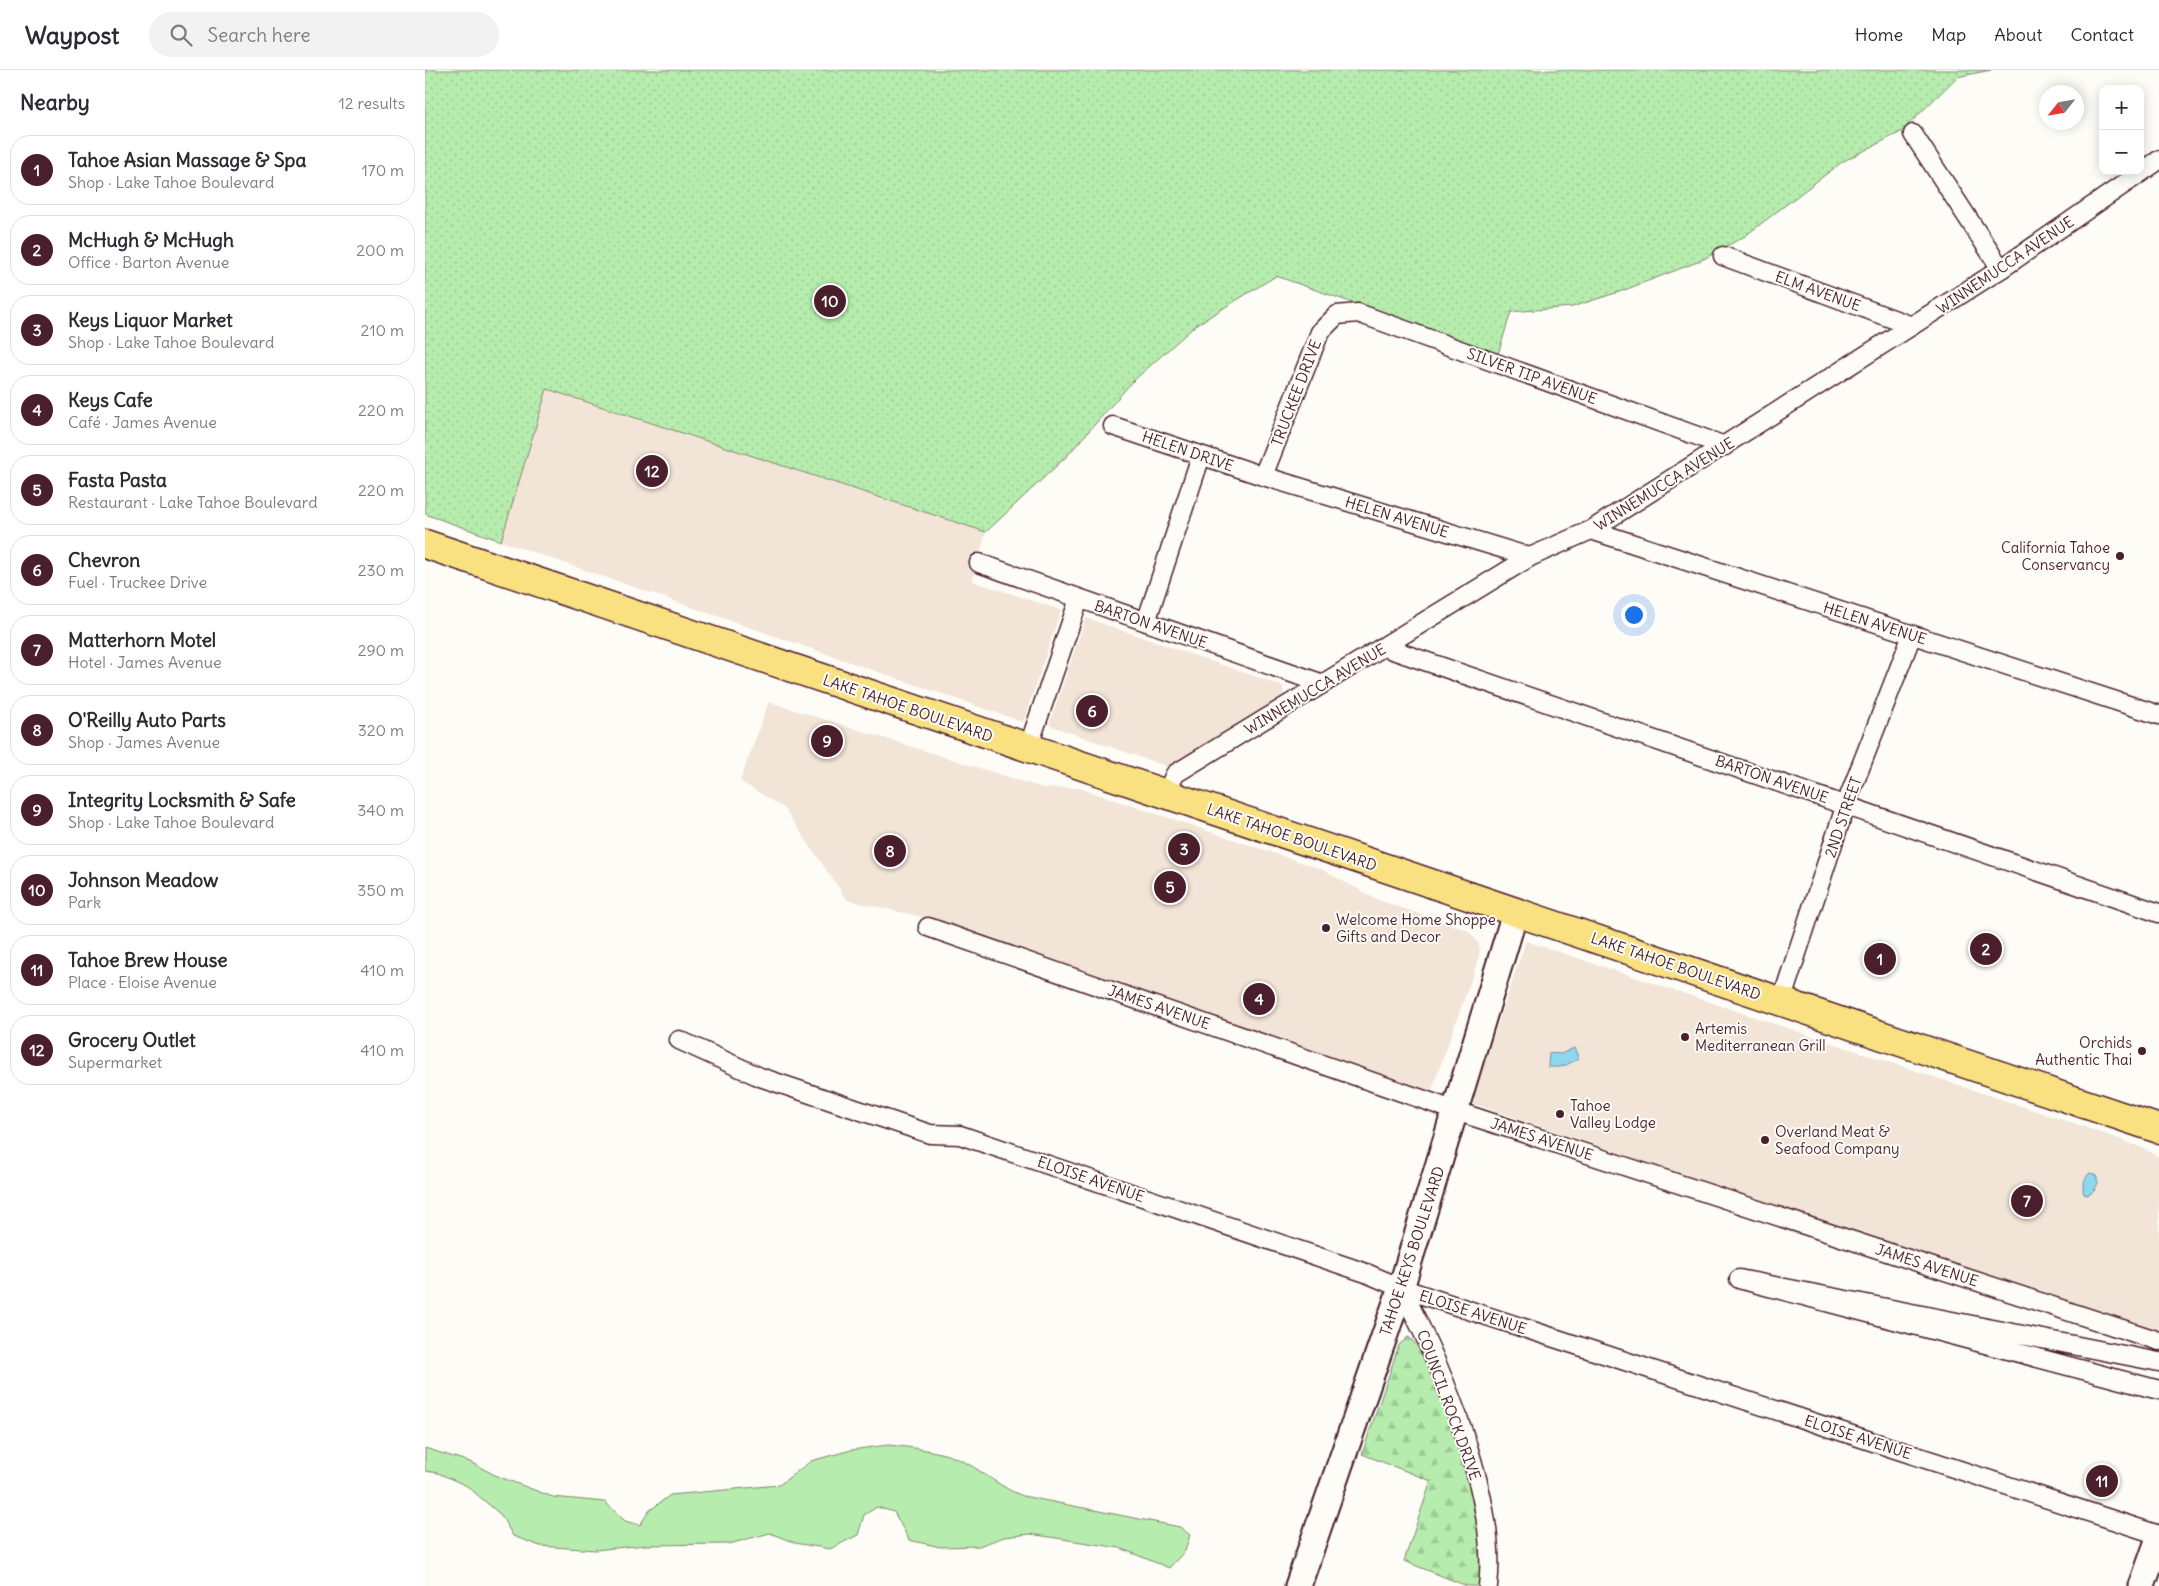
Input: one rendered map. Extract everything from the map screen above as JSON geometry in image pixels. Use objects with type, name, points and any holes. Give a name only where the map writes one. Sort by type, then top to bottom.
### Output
[{"type":"highway","name":"LAKE TAHOE BOULEVARD","points":[[425,544],[2159,1129]]},
{"type":"street","points":[[1913,134],[2001,269]]},
{"type":"street","name":"WINNEMUCCA AVENUE","points":[[1166,794],[1175,774],[1530,557],[1591,530],[2001,269],[2159,160]]},
{"type":"street","name":"ELM AVENUE","points":[[1723,256],[1912,326]]},
{"type":"street","name":"SILVER TIP AVENUE","points":[[1337,315],[1358,313],[1725,446]]},
{"type":"street","name":"TRUCKEE DRIVE","points":[[1263,476],[1320,332],[1337,315]]},
{"type":"street","name":"HELEN DRIVE","points":[[1113,426],[1263,476]]},
{"type":"street","points":[[1147,622],[1201,456]]},
{"type":"street","name":"HELEN AVENUE","points":[[1263,476],[1530,557]]},
{"type":"street","name":"HELEN AVENUE","points":[[1591,530],[2159,716]]},
{"type":"street","name":"BARTON AVENUE","points":[[979,563],[1323,684]]},
{"type":"street","points":[[1028,748],[1079,599]]},
{"type":"street","name":"2ND STREET","points":[[1781,1002],[1846,804],[1912,635]]},
{"type":"street","name":"BARTON AVENUE","points":[[1384,647],[2159,913]]},
{"type":"street","name":"TAHOE KEYS BOULEVARD","points":[[1298,1586],[1401,1288],[1515,913]]},
{"type":"street","name":"JAMES AVENUE","points":[[928,927],[1455,1111],[2159,1341]]},
{"type":"street","name":"ELOISE AVENUE","points":[[679,1040],[760,1077],[930,1134],[960,1135],[1366,1273],[1401,1288],[2159,1537]]},
{"type":"street","points":[[2159,1362],[1739,1279],[2159,1390]]},
{"type":"street","name":"COUNCIL ROCK DRIVE","points":[[1401,1288],[1420,1324],[1445,1384],[1465,1439],[1480,1490],[1488,1531],[1488,1586]]},
{"type":"street","points":[[2142,1586],[2159,1537]]},
{"type":"shaded area","points":[[547,389],[986,532],[972,581],[1061,610],[1023,722],[501,541]]},
{"type":"shaded area","points":[[1086,618],[1283,686],[1284,696],[1168,767],[1049,725]]},
{"type":"shaded area","points":[[769,702],[1043,788],[1079,788],[1321,869],[1378,900],[1467,930],[1477,941],[1480,949],[1478,960],[1430,1095],[918,916],[847,900],[784,808],[740,781]]},
{"type":"shaded area","points":[[1526,941],[2108,1135],[2145,1149],[2159,1157],[2159,1335],[1471,1103]]},
{"type":"green space","points":[[425,70],[1991,70],[1957,77],[1901,132],[1842,162],[1745,236],[1700,261],[1622,291],[1572,307],[1511,312],[1498,354],[1276,276],[1196,325],[1132,382],[1067,456],[986,532],[547,389],[501,541],[425,514]]},
{"type":"green space","points":[[1408,1337],[1416,1345],[1435,1384],[1470,1482],[1479,1529],[1483,1586],[1467,1586],[1404,1561],[1431,1481],[1362,1454],[1399,1345]]},
{"type":"green space","points":[[888,1445],[926,1450],[963,1461],[1007,1489],[1023,1496],[1180,1527],[1190,1535],[1185,1551],[1169,1568],[1120,1548],[1030,1534],[1004,1537],[979,1546],[940,1547],[909,1540],[894,1512],[877,1507],[864,1515],[858,1535],[830,1549],[795,1543],[770,1533],[729,1544],[646,1545],[595,1550],[540,1546],[513,1536],[501,1515],[467,1486],[438,1473],[425,1471],[425,1448],[470,1462],[497,1476],[553,1497],[605,1502],[625,1521],[640,1525],[649,1511],[670,1495],[779,1485],[811,1461],[851,1450]]},
{"type":"water","points":[[1574,1048],[1579,1059],[1561,1067],[1548,1067],[1549,1053],[1561,1054]]},
{"type":"water","points":[[2090,1173],[2096,1175],[2098,1183],[2094,1191],[2088,1195],[2084,1194],[2083,1186],[2085,1179]]},
{"type":"place","name":"Johnson Meadow","points":[[830,301]]},
{"type":"place","name":"Grocery Outlet","points":[[652,471]]},
{"type":"place","name":"California Tahoe Conservancy","points":[[2120,556]]},
{"type":"place","name":"Chevron","points":[[1092,711]]},
{"type":"place","name":"Integrity Locksmith & Safe","points":[[827,741]]},
{"type":"place","name":"Keys Liquor Market","points":[[1184,849]]},
{"type":"place","name":"O'Reilly Auto Parts","points":[[890,851]]},
{"type":"place","name":"Fasta Pasta","points":[[1170,887]]},
{"type":"place","name":"Welcome Home Shoppe Gifts and Decor","points":[[1326,928]]},
{"type":"place","name":"McHugh & McHugh","points":[[1986,949]]},
{"type":"place","name":"Tahoe Asian Massage & Spa","points":[[1880,959]]},
{"type":"place","name":"Keys Cafe","points":[[1259,999]]},
{"type":"place","name":"Artemis Mediterranean Grill","points":[[1685,1037]]},
{"type":"place","name":"Orchids Authentic Thai","points":[[2142,1051]]},
{"type":"place","name":"Tahoe Valley Lodge","points":[[1560,1114]]},
{"type":"place","name":"Overland Meat & Seafood Company","points":[[1765,1140]]},
{"type":"place","name":"Matterhorn Motel","points":[[2027,1201]]},
{"type":"place","name":"Tahoe Brew House","points":[[2102,1481]]}]
